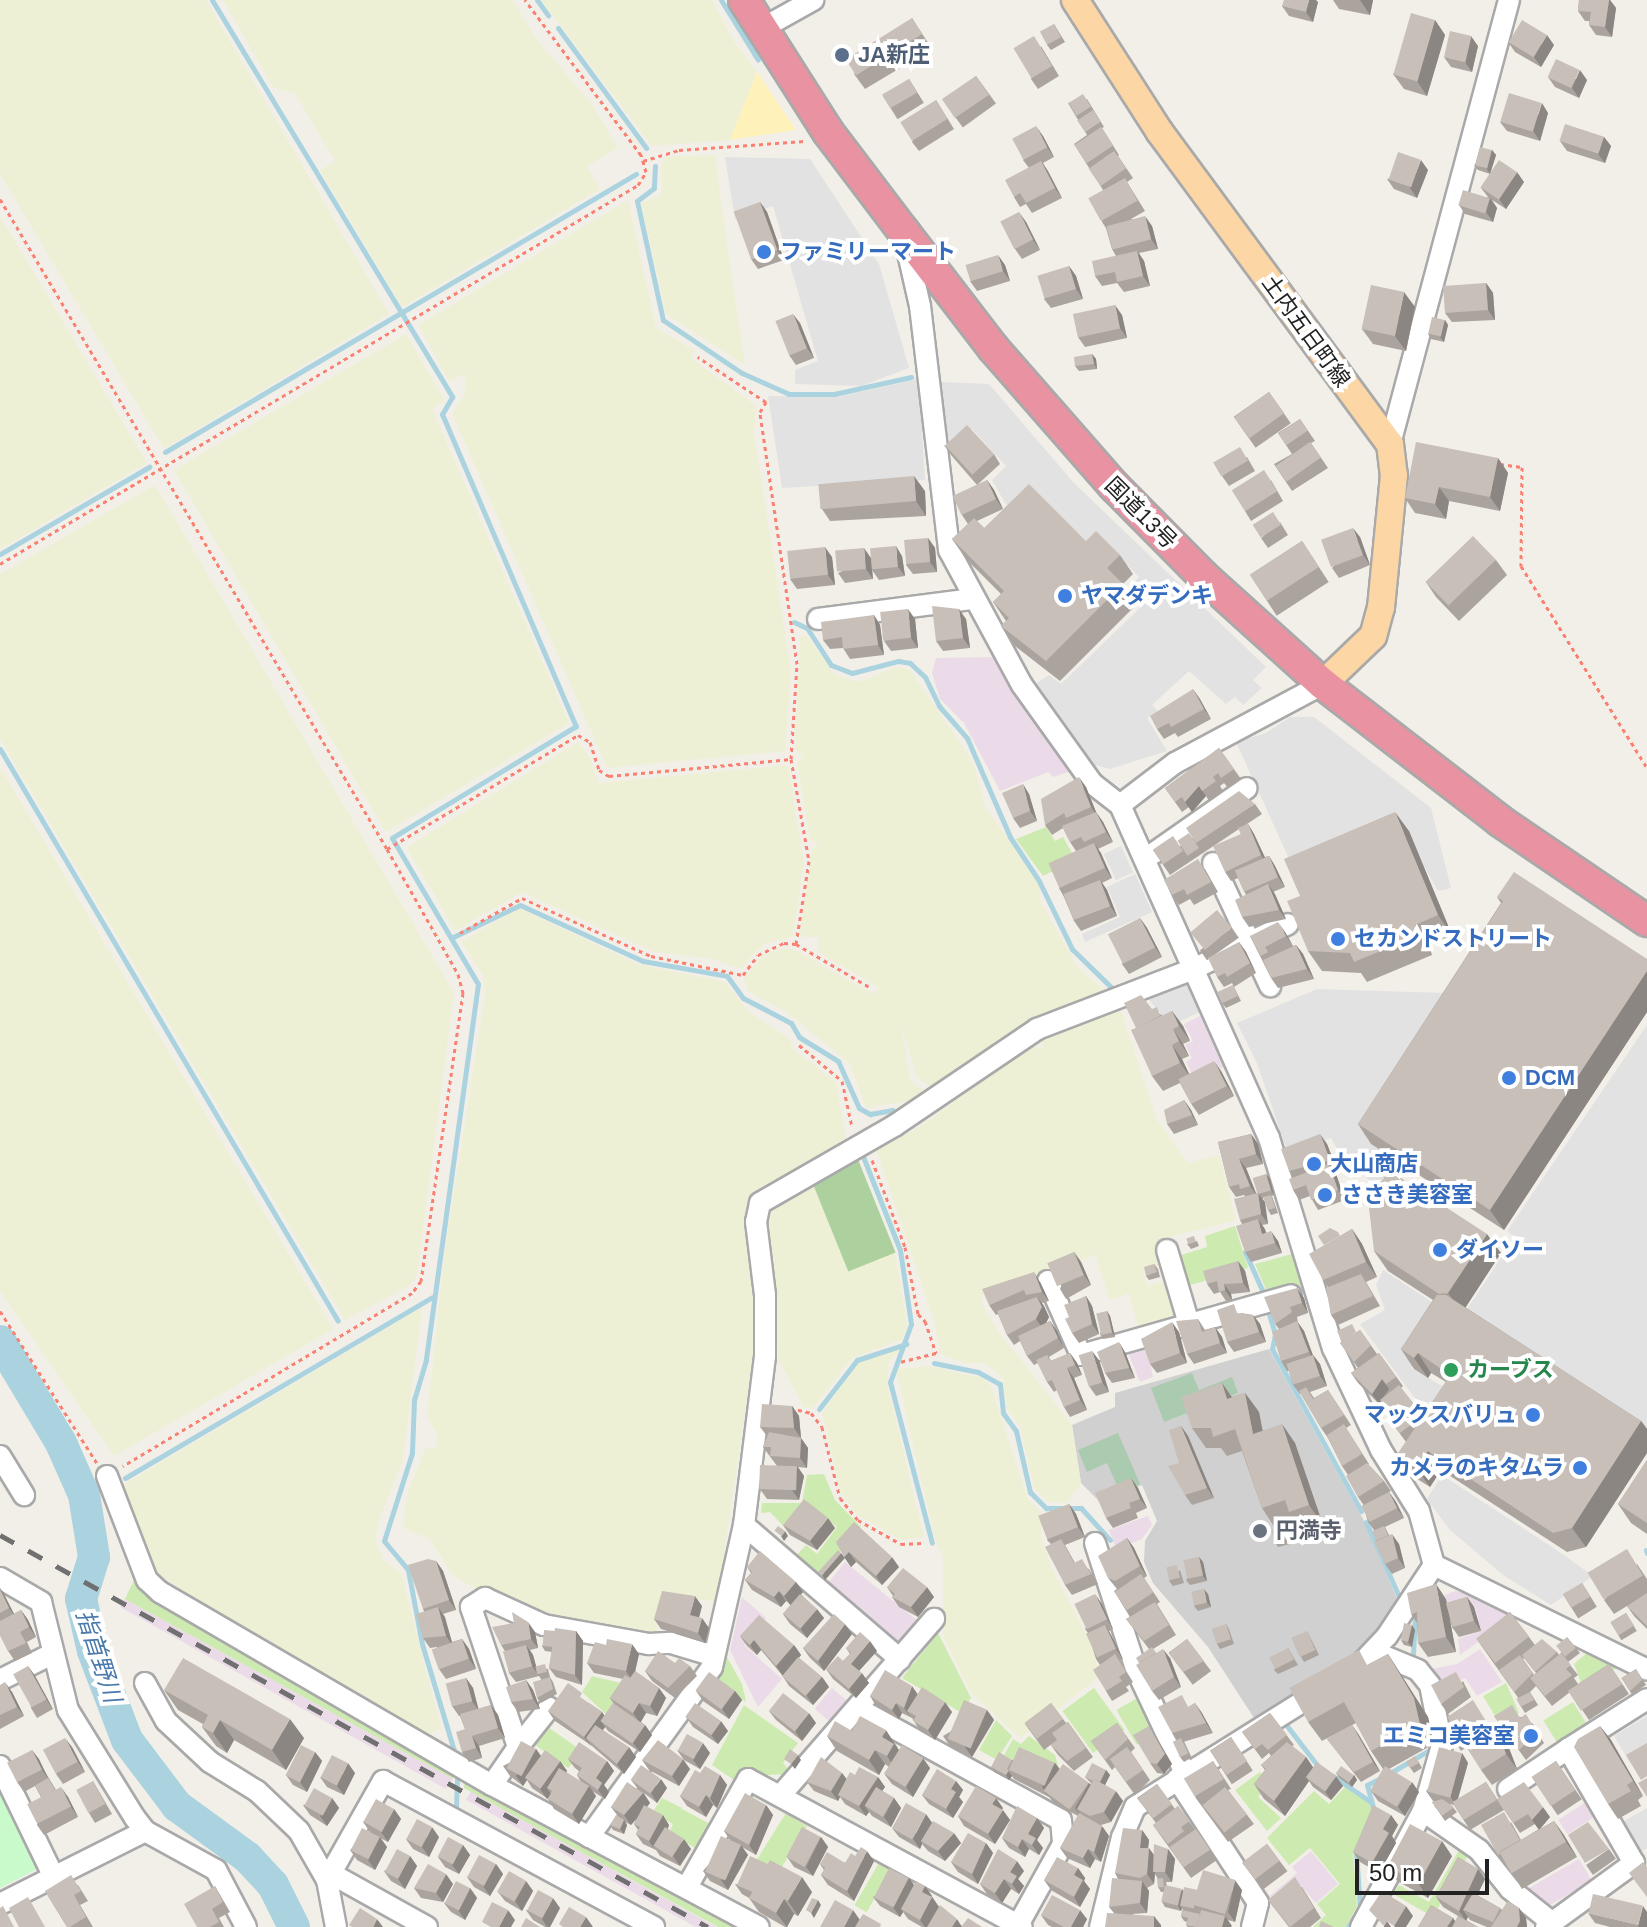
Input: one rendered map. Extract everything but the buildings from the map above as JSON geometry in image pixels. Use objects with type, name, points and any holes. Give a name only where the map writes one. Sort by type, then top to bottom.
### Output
[{"type":"highway","name":"国道13号","points":[[744,0],[828,132],[904,232],[1074,444],[1204,577],[1323,684],[1440,777],[1647,921]]},
{"type":"main road","name":"土内五日町線","points":[[1075,0],[1159,131],[1390,444]]},
{"type":"main road","points":[[1323,684],[1373,636],[1381,607],[1394,475],[1390,444]]},
{"type":"street","points":[[761,29],[813,0]]},
{"type":"street","points":[[1390,444],[1509,0]]},
{"type":"street","points":[[904,232],[920,306],[949,550],[971,599],[1022,685],[1093,784],[1120,805],[1269,1138],[1312,1289],[1351,1389],[1419,1511],[1434,1565],[1647,1670]]},
{"type":"street","points":[[818,619],[971,599]]},
{"type":"street","points":[[1120,805],[1175,763],[1323,684]]},
{"type":"street","points":[[1145,860],[1247,788]]},
{"type":"street","points":[[1213,863],[1270,986]]},
{"type":"street","points":[[589,1837],[712,1667],[744,1525],[759,1406],[765,1295],[756,1222],[760,1203],[862,1143],[1037,1029],[1193,969],[1288,924]]},
{"type":"street","points":[[1167,1250],[1189,1324]]},
{"type":"street","points":[[1048,1281],[1081,1355],[1312,1289]]},
{"type":"street","points":[[0,1456],[24,1495]]},
{"type":"street","points":[[107,1476],[147,1580],[160,1592],[451,1758],[492,1785],[759,1927]]},
{"type":"street","points":[[744,1525],[900,1659]]},
{"type":"street","points":[[1095,1543],[1136,1669],[1181,1776],[1258,1903],[1252,1927]]},
{"type":"street","points":[[1100,1927],[1122,1837],[1135,1807],[1358,1667],[1374,1652],[1434,1565]]},
{"type":"street","points":[[0,1578],[41,1602],[52,1654],[78,1729],[145,1831],[216,1870],[246,1927]]},
{"type":"street","points":[[518,1747],[471,1607],[485,1598],[544,1625],[649,1644],[671,1643],[714,1656]]},
{"type":"street","points":[[780,1796],[859,1709],[934,1619]]},
{"type":"street","points":[[1361,1927],[1423,1811],[1442,1745],[1430,1685],[1418,1670],[1374,1652]]},
{"type":"street","points":[[0,1680],[52,1654]]},
{"type":"street","points":[[145,1683],[166,1721],[210,1762],[257,1791],[299,1831],[328,1877],[336,1927]]},
{"type":"street","points":[[1508,1789],[1647,1699]]},
{"type":"street","points":[[492,1785],[549,1708]]},
{"type":"street","points":[[687,1887],[748,1779],[1019,1926],[1063,1844],[1061,1820],[859,1709]]},
{"type":"street","points":[[1423,1811],[1479,1850],[1510,1889],[1548,1924],[1641,1860],[1568,1749]]},
{"type":"street","points":[[0,1766],[54,1877]]},
{"type":"street","points":[[328,1877],[383,1781],[618,1919],[654,1927]]},
{"type":"street","points":[[0,1904],[145,1831]]},
{"type":"street","points":[[328,1877],[427,1927]]},
{"type":"path","points":[[0,564],[638,185],[646,172],[643,161],[525,0]]},
{"type":"path","points":[[643,161],[679,150],[794,143],[828,132]]},
{"type":"path","points":[[0,199],[388,848],[458,974],[463,993],[421,1281],[412,1293],[107,1476],[0,1311]]},
{"type":"path","points":[[698,357],[766,402],[760,412],[797,664],[791,759],[809,852],[796,944]]},
{"type":"path","points":[[1493,462],[1522,467],[1521,566],[1647,768]]},
{"type":"path","points":[[388,848],[578,735],[590,742],[599,770],[609,776],[791,759]]},
{"type":"path","points":[[460,933],[522,898],[651,956],[743,975],[758,955],[784,943],[796,944],[871,988]]},
{"type":"path","points":[[799,1045],[842,1081],[862,1143],[905,1247],[918,1314],[925,1321],[936,1353],[901,1362]]},
{"type":"path","points":[[759,1406],[811,1413],[822,1427],[840,1498],[858,1520],[901,1544],[922,1543]]},
{"type":"shaded area","points":[[725,157],[810,159],[879,264],[909,368],[861,386],[795,384],[795,370],[818,361],[773,206],[735,219]]},
{"type":"shaded area","points":[[919,379],[925,480],[782,488],[768,396],[838,397]]},
{"type":"shaded area","points":[[939,382],[989,384],[1073,482],[1266,667],[1253,680],[1262,688],[1243,705],[1235,697],[1226,704],[1189,671],[1152,705],[1158,711],[1147,718],[1167,751],[1110,769],[1088,763],[1034,685],[1049,675],[1061,684],[1146,602],[1130,586],[1139,577],[1106,543],[1097,550],[1039,498],[1011,513],[992,480],[1006,466],[972,429],[944,447]]},
{"type":"shaded area","points":[[998,657],[1071,771],[1053,777],[1048,772],[1000,791],[964,723],[940,699],[932,673],[936,658]]},
{"type":"shaded area","points":[[1290,717],[1314,717],[1431,808],[1451,888],[1438,891],[1401,826],[1290,861],[1236,742],[1266,733]]},
{"type":"shaded area","points":[[1121,846],[1133,872],[1116,880],[1104,854]]},
{"type":"shaded area","points":[[1135,874],[1152,912],[1085,942],[1082,934],[1120,917],[1107,887]]},
{"type":"shaded area","points":[[1180,984],[1190,986],[1202,1011],[1170,1026],[1148,998]]},
{"type":"shaded area","points":[[1317,989],[1445,993],[1459,1004],[1367,1140],[1396,1160],[1378,1186],[1344,1162],[1331,1138],[1287,1151],[1257,1063],[1237,1023]]},
{"type":"shaded area","points":[[1204,1014],[1228,1065],[1195,1080],[1186,1062],[1192,1058],[1185,1045],[1193,1041],[1184,1024]]},
{"type":"shaded area","points":[[1647,1025],[1647,1429],[1465,1312],[1515,1237],[1507,1231]]},
{"type":"shaded area","points":[[1383,1270],[1446,1311],[1411,1368],[1458,1395],[1437,1428],[1360,1324],[1385,1310],[1376,1285]]},
{"type":"shaded area","points":[[1146,1343],[1153,1377],[1140,1382],[1127,1350]]},
{"type":"shaded area","name":"円満寺","points":[[1269,1349],[1363,1519],[1398,1601],[1365,1653],[1256,1721],[1208,1647],[1153,1583],[1144,1562],[1145,1541],[1157,1521],[1142,1485],[1099,1501],[1081,1483],[1072,1425],[1115,1407],[1115,1393]]},
{"type":"shaded area","points":[[1442,1475],[1593,1576],[1551,1605],[1503,1575],[1449,1529],[1427,1499]]},
{"type":"shaded area","points":[[1148,1516],[1152,1525],[1142,1539],[1116,1549],[1109,1530]]},
{"type":"shaded area","points":[[845,1562],[919,1622],[901,1644],[827,1585]]},
{"type":"shaded area","points":[[1455,1591],[1480,1596],[1516,1616],[1460,1655],[1458,1639],[1481,1631],[1475,1606],[1451,1612],[1445,1595]]},
{"type":"shaded area","points":[[742,1597],[766,1618],[744,1645],[782,1679],[758,1707],[730,1650]]},
{"type":"shaded area","points":[[125,1599],[453,1779],[446,1789],[120,1607]]},
{"type":"shaded area","points":[[1480,1649],[1502,1682],[1477,1696],[1465,1678],[1437,1691],[1431,1669],[1457,1664]]},
{"type":"shaded area","points":[[832,1688],[852,1705],[835,1725],[815,1709]]},
{"type":"shaded area","points":[[1647,1716],[1647,1753],[1630,1763],[1614,1736]]},
{"type":"shaded area","points":[[471,1791],[716,1927],[696,1927],[466,1800]]},
{"type":"shaded area","points":[[1586,1802],[1595,1816],[1568,1834],[1558,1820]]},
{"type":"shaded area","points":[[1647,1808],[1647,1848],[1639,1853],[1621,1823]]},
{"type":"shaded area","points":[[1311,1851],[1338,1884],[1316,1903],[1301,1886],[1274,1908],[1266,1899],[1297,1873],[1292,1867]]},
{"type":"shaded area","points":[[1579,1859],[1592,1881],[1548,1906],[1527,1896],[1524,1891]]},
{"type":"green space","points":[[0,0],[206,0],[389,314],[164,449],[0,174]]},
{"type":"green space","points":[[223,0],[513,0],[537,40],[592,104],[618,148],[587,166],[600,189],[402,307],[320,170],[335,161],[295,94],[273,87]]},
{"type":"green space","points":[[541,0],[712,0],[735,43],[757,72],[730,140],[652,146]]},
{"type":"green space","points":[[715,155],[745,365],[666,314],[641,203],[662,195],[661,165],[666,157]]},
{"type":"green space","points":[[628,200],[656,328],[695,351],[691,358],[756,406],[754,433],[791,670],[785,751],[607,768],[452,413],[465,394],[466,373],[449,381],[418,325]]},
{"type":"green space","points":[[0,216],[147,463],[0,549]]},
{"type":"green space","points":[[406,334],[445,401],[432,409],[569,723],[386,832],[174,470]]},
{"type":"green space","points":[[155,485],[454,993],[417,1275],[409,1286],[345,1320],[0,739],[0,574]]},
{"type":"green space","points":[[806,635],[834,674],[858,682],[897,667],[910,670],[973,762],[985,806],[1039,885],[1041,902],[1077,967],[1106,992],[1022,1024],[933,1089],[917,1077],[902,1028],[910,1080],[923,1090],[916,1100],[866,1108],[850,1064],[789,1014],[748,991],[744,979],[762,956],[781,949],[793,949],[873,994],[879,988],[818,952],[819,937],[802,937],[800,932],[812,849],[819,845],[810,839],[797,762],[804,757],[795,750],[800,637]]},
{"type":"green space","points":[[578,742],[591,759],[598,783],[788,765],[804,863],[793,937],[764,944],[740,969],[714,959],[654,952],[522,892],[455,931],[407,847]]},
{"type":"green space","points":[[0,767],[333,1329],[114,1456],[0,1291]]},
{"type":"green space","points":[[1046,827],[1055,841],[1063,837],[1076,860],[1043,876],[1016,839]]},
{"type":"green space","points":[[519,908],[637,964],[725,982],[749,1012],[790,1039],[792,1048],[836,1082],[846,1138],[753,1194],[746,1219],[758,1322],[717,1602],[666,1595],[656,1634],[541,1616],[487,1594],[453,1576],[430,1539],[403,1528],[407,1494],[425,1449],[436,1447],[437,1434],[427,1417],[445,1249],[485,995],[483,975],[461,942]]},
{"type":"green space","points":[[1120,1008],[1157,1120],[1188,1163],[1219,1155],[1236,1220],[1159,1240],[1163,1265],[1143,1271],[1147,1286],[1166,1280],[1176,1318],[1138,1327],[1129,1293],[1110,1300],[1095,1255],[1012,1287],[984,1291],[982,1304],[998,1331],[1072,1425],[1081,1483],[1067,1503],[1048,1502],[1034,1488],[1020,1426],[1007,1409],[1003,1378],[985,1363],[965,1363],[940,1354],[935,1324],[876,1150],[916,1129],[1031,1047],[1043,1048],[1041,1040]]},
{"type":"green space","points":[[857,1157],[896,1252],[848,1272],[810,1176]]},
{"type":"green space","points":[[814,1184],[847,1267],[895,1253],[907,1324],[903,1339],[852,1358],[814,1407],[804,1408],[778,1359],[768,1226],[772,1209]]},
{"type":"green space","points":[[1235,1226],[1248,1268],[1187,1286],[1178,1256],[1207,1247],[1205,1236]]},
{"type":"green space","points":[[1292,1254],[1302,1285],[1268,1294],[1255,1264]]},
{"type":"green space","points":[[422,1307],[403,1459],[377,1525],[376,1542],[383,1560],[401,1573],[441,1729],[428,1735],[218,1617],[150,1567],[123,1485]]},
{"type":"green space","points":[[901,1349],[889,1361],[887,1384],[924,1537],[901,1540],[858,1515],[841,1494],[822,1413],[858,1362],[874,1353]]},
{"type":"green space","points":[[929,1366],[982,1378],[991,1386],[1028,1500],[1041,1511],[1042,1541],[1052,1569],[1093,1647],[1099,1677],[1020,1738],[970,1692],[943,1635],[943,1557],[935,1540],[897,1375],[898,1369]]},
{"type":"green space","points":[[1192,1373],[1199,1390],[1232,1377],[1238,1393],[1164,1422],[1151,1388]]},
{"type":"green space","points":[[1118,1433],[1140,1484],[1120,1492],[1107,1463],[1087,1472],[1078,1450]]},
{"type":"green space","points":[[824,1474],[835,1500],[861,1527],[820,1576],[796,1556],[806,1545],[817,1554],[837,1527],[812,1507],[789,1532],[770,1512],[761,1513],[762,1503],[802,1503],[807,1475]]},
{"type":"green space","points":[[134,1580],[236,1648],[450,1765],[453,1779],[125,1599]]},
{"type":"green space","points":[[938,1633],[971,1698],[962,1713],[902,1678]]},
{"type":"green space","points":[[1588,1652],[1620,1666],[1583,1688],[1574,1664]]},
{"type":"green space","points":[[727,1657],[742,1684],[746,1702],[714,1679]]},
{"type":"green space","points":[[592,1676],[629,1685],[609,1717],[582,1692]]},
{"type":"green space","points":[[1506,1683],[1519,1713],[1500,1724],[1483,1696]]},
{"type":"green space","points":[[1094,1688],[1125,1730],[1093,1753],[1062,1711]]},
{"type":"green space","points":[[1139,1697],[1159,1732],[1136,1745],[1116,1710]]},
{"type":"green space","points":[[1573,1702],[1587,1724],[1557,1743],[1543,1721]]},
{"type":"green space","points":[[744,1705],[798,1743],[783,1763],[792,1774],[766,1775],[751,1768],[741,1770],[734,1780],[712,1765]]},
{"type":"green space","points":[[996,1720],[1012,1736],[997,1760],[979,1750]]},
{"type":"green space","points":[[545,1725],[581,1750],[568,1768],[532,1743]]},
{"type":"green space","points":[[1029,1736],[1055,1755],[1059,1769],[1024,1752],[1017,1763],[1004,1755],[1013,1739],[1021,1744]]},
{"type":"green space","points":[[1260,1772],[1270,1783],[1258,1797],[1281,1818],[1267,1831],[1235,1790]]},
{"type":"green space","points":[[463,1775],[739,1927],[718,1927],[464,1788]]},
{"type":"green space","points":[[0,1780],[43,1866],[0,1888]]},
{"type":"green space","points":[[1345,1787],[1371,1803],[1373,1814],[1353,1852],[1357,1906],[1346,1927],[1313,1927],[1326,1915],[1317,1904],[1340,1884],[1310,1848],[1289,1865],[1267,1838],[1314,1791],[1329,1804]]},
{"type":"green space","points":[[662,1798],[682,1808],[679,1814],[682,1809],[710,1824],[697,1849],[669,1833],[673,1824],[652,1813]]},
{"type":"green space","points":[[786,1813],[807,1826],[778,1874],[756,1860]]},
{"type":"green space","points":[[1459,1850],[1468,1855],[1433,1917],[1393,1894],[1399,1885],[1429,1902]]},
{"type":"green space","points":[[880,1861],[892,1868],[867,1912],[854,1905]]},
{"type":"sand","points":[[757,72],[796,130],[730,140]]},
{"type":"waterway","points":[[212,0],[452,397],[442,414],[576,726],[392,838],[478,984],[426,1360],[414,1400],[412,1453],[384,1541],[408,1570],[422,1644],[456,1757]]},
{"type":"waterway","points":[[537,0],[548,15]]},
{"type":"waterway","points":[[721,0],[758,60]]},
{"type":"waterway","points":[[558,28],[646,148]]},
{"type":"waterway","points":[[655,166],[654,188],[637,201],[663,320],[742,373],[789,394],[834,394],[911,377]]},
{"type":"waterway","points":[[165,452],[636,174]]},
{"type":"waterway","points":[[0,554],[149,467]]},
{"type":"waterway","points":[[794,622],[807,628],[831,665],[852,673],[898,661],[910,663],[925,677],[939,706],[967,738],[1010,837],[1039,881],[1072,949],[1112,988]]},
{"type":"waterway","points":[[0,749],[338,1321]]},
{"type":"waterway","points":[[451,938],[520,905],[643,961],[727,976],[743,998],[791,1023],[799,1037],[838,1061],[859,1108],[870,1114],[893,1110]]},
{"type":"waterway","points":[[862,1154],[900,1250],[911,1324],[890,1382],[932,1543]]},
{"type":"waterway","points":[[1245,1252],[1263,1292]]},
{"type":"waterway","points":[[125,1478],[432,1297]]},
{"type":"waterway","points":[[1268,1311],[1275,1334],[1272,1349],[1361,1511]]},
{"type":"waterway","name":"指首野川","points":[[0,1341],[61,1443],[84,1495],[94,1557],[81,1599],[93,1651],[127,1740],[177,1806],[247,1857],[273,1885],[294,1927]]},
{"type":"waterway","points":[[819,1409],[857,1360],[906,1344]]},
{"type":"waterway","points":[[934,1363],[978,1372],[1000,1384],[1003,1413],[1016,1431],[1030,1492],[1046,1508],[1081,1508],[1110,1540]]},
{"type":"waterway","points":[[1366,1522],[1400,1599]]},
{"type":"waterway","points":[[1413,1654],[1415,1617]]},
{"type":"waterway","points":[[1284,1722],[1317,1765]]},
{"type":"waterway","points":[[1390,1773],[1433,1748]]},
{"type":"waterway","points":[[456,1808],[457,1771]]},
{"type":"waterway","points":[[1333,1776],[1371,1802]]},
{"type":"waterway","points":[[1374,1811],[1367,1785],[1381,1778]]},
{"type":"waterway","points":[[1348,1927],[1360,1907],[1356,1852]]},
{"type":"railway","points":[[0,1535],[708,1927]]},
{"type":"place","name":"JA新庄","points":[[842,55]]},
{"type":"place","name":"ファミリーマート","points":[[764,252]]},
{"type":"place","name":"ヤマダデンキ","points":[[1065,596]]},
{"type":"place","name":"セカンドストリート","points":[[1338,939]]},
{"type":"place","name":"DCM","points":[[1509,1078]]},
{"type":"place","name":"大山商店","points":[[1314,1164]]},
{"type":"place","name":"ささき美容室","points":[[1325,1195]]},
{"type":"place","name":"ダイソー","points":[[1440,1250]]},
{"type":"place","name":"カーブス","points":[[1451,1370]]},
{"type":"place","name":"マックスバリュ","points":[[1533,1415]]},
{"type":"place","name":"カメラのキタムラ","points":[[1580,1468]]},
{"type":"place","name":"円満寺","points":[[1260,1531]]},
{"type":"place","name":"エミコ美容室","points":[[1531,1736]]}]
